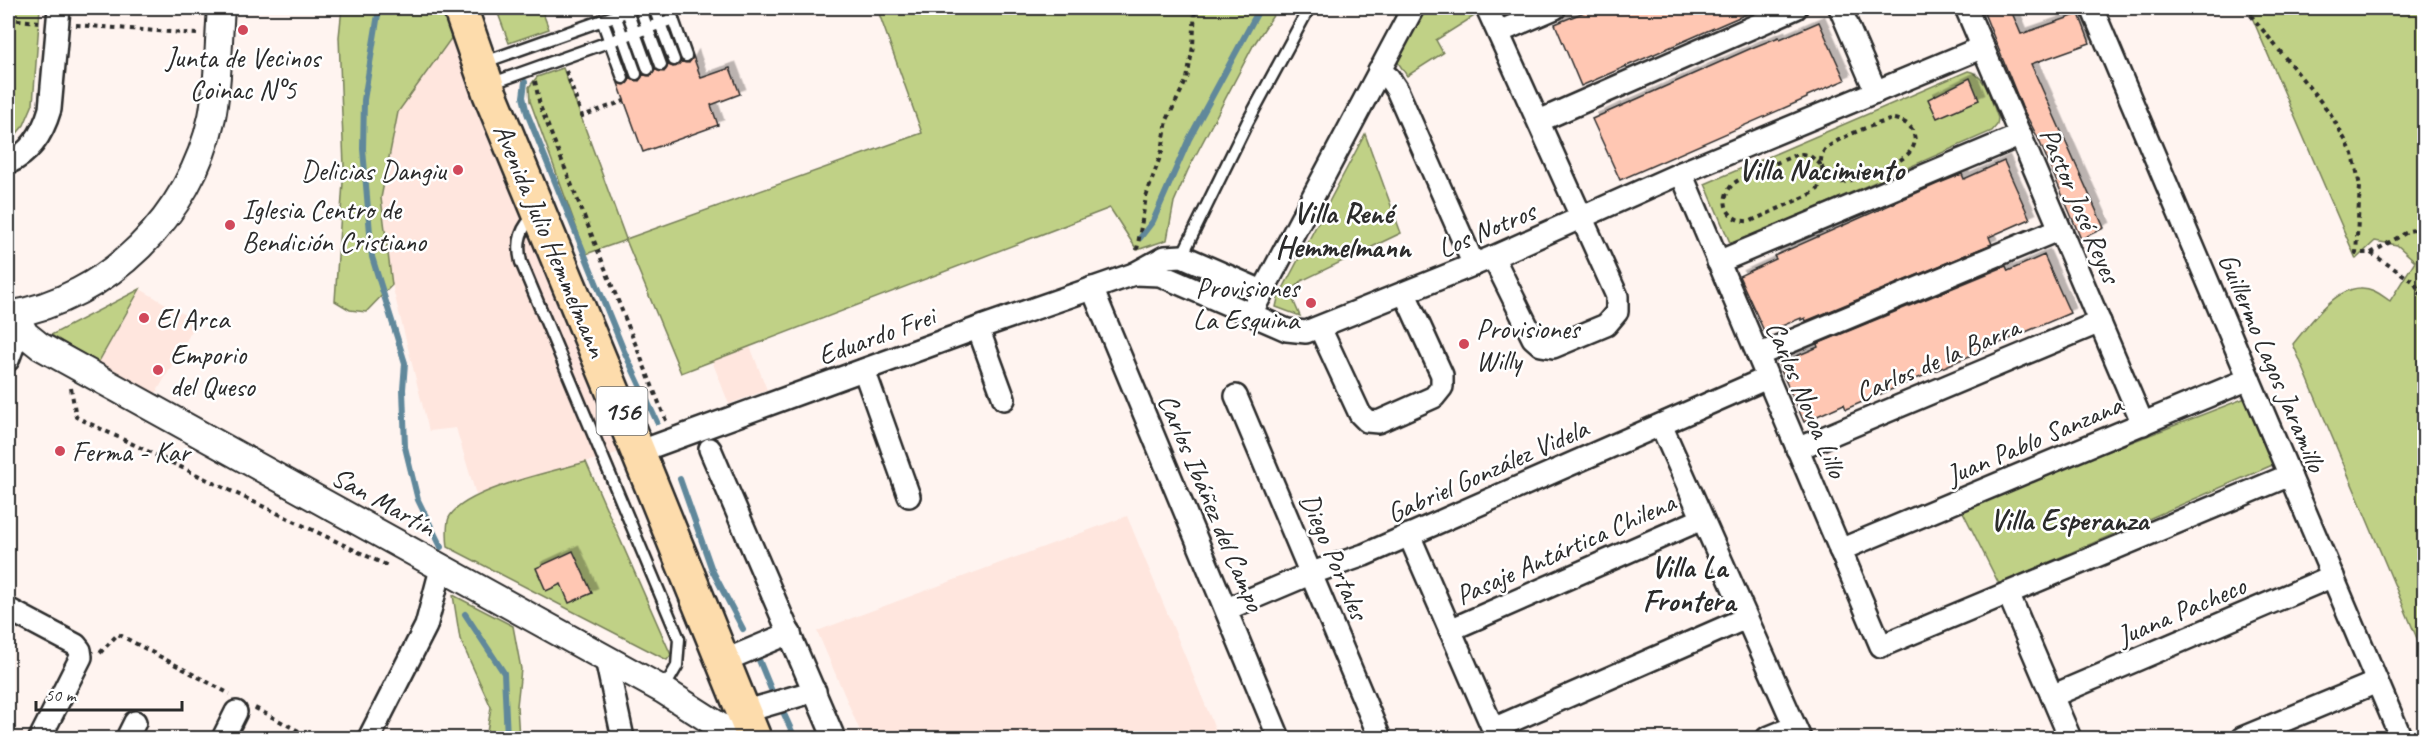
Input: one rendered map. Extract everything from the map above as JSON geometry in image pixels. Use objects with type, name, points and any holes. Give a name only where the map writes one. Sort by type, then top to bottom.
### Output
[{"type":"highway","name":"Avenida Julio Hemmelmann","points":[[460,8],[483,75],[639,452],[721,662],[745,730]]},
{"type":"street","points":[[8,360],[18,333],[11,315],[42,307],[92,284],[135,252],[170,213],[188,183],[205,142],[216,90],[221,8]]},
{"type":"street","points":[[1250,315],[1413,8]]},
{"type":"street","points":[[1379,70],[1389,78],[1397,90],[1483,261],[1533,338],[1541,345],[1553,347],[1606,325],[1617,312],[1617,296],[1584,218],[1487,8]]},
{"type":"street","points":[[1498,32],[1555,8]]},
{"type":"street","points":[[1539,120],[1797,8]]},
{"type":"street","points":[[1840,8],[1876,92]]},
{"type":"street","name":"Pastor José Reyes","points":[[1966,8],[2143,424]]},
{"type":"street","name":"Guillermo Lagos Jaramillo","points":[[2092,8],[2401,738]]},
{"type":"street","points":[[8,163],[33,144],[46,122],[50,109],[59,15]]},
{"type":"street","name":"Los Notros","points":[[1134,274],[1160,275],[1250,315],[1297,332],[1320,328],[1483,261],[1681,173],[1983,47]]},
{"type":"street","points":[[1718,262],[2021,135]]},
{"type":"street","name":"Carlos Novoa Lillo","points":[[1681,173],[1881,646],[2008,593]]},
{"type":"street","points":[[1758,355],[2060,229]]},
{"type":"street","points":[[1134,274],[1165,257],[1182,256],[1262,291]]},
{"type":"street","name":"Eduardo Frei","points":[[639,452],[978,328],[1134,274]]},
{"type":"street","name":"Carlos Ibáñez del Campo","points":[[1092,288],[1279,738]]},
{"type":"street","points":[[1320,328],[1360,414],[1367,421],[1378,422],[1434,397],[1442,387],[1442,375],[1405,294]]},
{"type":"street","name":"San Martín","points":[[11,315],[25,334],[40,346],[606,659],[745,730]]},
{"type":"street","name":"Carlos de la Barra","points":[[1797,449],[2100,322]]},
{"type":"street","points":[[978,328],[1004,399]]},
{"type":"street","points":[[864,370],[909,496]]},
{"type":"street","name":"Gabriel González Videla","points":[[1227,609],[1312,573],[1364,555],[1767,378]]},
{"type":"street","name":"Juan Pablo Sanzana","points":[[1840,550],[2249,379]]},
{"type":"street","name":"Diego Portales","points":[[1236,396],[1380,738]]},
{"type":"street","points":[[1661,425],[1797,733],[1767,738]]},
{"type":"street","points":[[710,449],[834,738]]},
{"type":"street","points":[[2070,738],[2008,593],[2290,475]]},
{"type":"street","name":"Pasaje Antártica Chilena","points":[[1450,630],[1702,519]]},
{"type":"street","points":[[1409,535],[1495,734],[1746,618]]},
{"type":"street","points":[[369,738],[426,626],[441,569]]},
{"type":"street","name":"Juana Pacheco","points":[[2052,696],[2333,576]]},
{"type":"street","points":[[8,609],[76,645],[80,650],[81,657],[40,738]]},
{"type":"street","points":[[721,662],[790,633]]},
{"type":"street","points":[[606,659],[623,738]]},
{"type":"street","points":[[2242,738],[2377,682]]},
{"type":"street","points":[[745,730],[815,691]]},
{"type":"street","points":[[223,738],[241,705]]},
{"type":"lane","points":[[654,8],[674,60]]},
{"type":"lane","points":[[669,8],[686,56]]},
{"type":"lane","points":[[1182,256],[1248,122],[1309,8]]},
{"type":"lane","points":[[483,75],[602,20],[635,9]]},
{"type":"lane","points":[[635,9],[648,28],[661,64]]},
{"type":"lane","points":[[635,9],[635,32],[648,69]]},
{"type":"lane","points":[[615,15],[636,74]]},
{"type":"lane","points":[[483,75],[610,41],[673,19]]},
{"type":"lane","points":[[602,20],[623,78]]},
{"type":"lane","points":[[539,211],[525,224],[520,235],[521,262],[679,639],[677,666],[663,690]]},
{"type":"path","points":[[1134,274],[1146,197],[1162,151],[1167,120],[1187,79],[1193,46],[1195,8]]},
{"type":"path","points":[[2245,8],[2330,113],[2353,154],[2360,186],[2356,253],[2371,253],[2409,231],[2424,228]]},
{"type":"path","points":[[8,20],[59,15],[219,35]]},
{"type":"path","points":[[562,66],[565,68],[582,116],[624,101]]},
{"type":"path","points":[[534,74],[540,106],[674,440]]},
{"type":"path","points":[[1894,119],[1907,123],[1914,134],[1913,148],[1905,158],[1846,182],[1832,180],[1827,176],[1821,163],[1821,156],[1829,144],[1894,119]]},
{"type":"path","points":[[1795,155],[1809,155],[1820,164],[1822,183],[1813,193],[1744,222],[1731,215],[1726,202],[1726,195],[1734,184],[1795,155]]},
{"type":"path","points":[[2371,253],[2414,282],[2424,300]]},
{"type":"path","points":[[70,379],[76,417],[394,568]]},
{"type":"path","points":[[80,650],[102,653],[118,634],[241,705],[312,738]]},
{"type":"shaded area","points":[[455,33],[630,449],[476,495],[456,428],[429,431],[392,285],[381,198],[398,112]]},
{"type":"shaded area","points":[[140,289],[197,322],[155,395],[98,363]]},
{"type":"shaded area","points":[[750,346],[767,390],[729,404],[712,361]]},
{"type":"shaded area","points":[[1127,516],[1219,738],[863,738],[817,631]]},
{"type":"green space","points":[[11,8],[40,8],[33,104],[24,125],[8,144],[8,13]]},
{"type":"green space","points":[[342,8],[442,8],[455,33],[398,112],[381,198],[392,285],[366,312],[350,310],[335,301],[344,167],[339,37]]},
{"type":"green space","points":[[496,8],[541,8],[549,29],[509,43]]},
{"type":"green space","points":[[877,8],[1278,8],[1253,46],[1188,170],[1174,202],[1167,240],[1137,250],[1110,208],[681,373],[626,240],[586,254],[530,101],[529,87],[537,77],[563,68],[626,239],[922,133]]},
{"type":"green space","points":[[1426,8],[1472,8],[1476,15],[1436,40],[1443,53],[1407,76],[1397,61]]},
{"type":"green space","points":[[2248,8],[2424,8],[2424,655],[2293,344],[2322,309],[2340,294],[2360,288],[2368,289],[2390,301],[2415,261],[2397,245],[2375,241],[2356,259]]},
{"type":"green space","points":[[1968,71],[1979,77],[1991,98],[1998,118],[1997,125],[1992,131],[1731,245],[1705,184]]},
{"type":"green space","points":[[1365,134],[1401,233],[1301,281],[1290,293],[1300,316],[1276,307],[1278,298]]},
{"type":"green space","points":[[140,289],[98,363],[51,335]]},
{"type":"green space","points":[[2248,397],[2277,463],[1999,584],[1961,508]]},
{"type":"green space","points":[[586,462],[671,655],[667,660],[448,547],[449,518],[459,506],[474,497],[512,482]]},
{"type":"green space","points":[[453,595],[513,626],[521,669],[517,706],[519,738],[486,738],[491,707],[460,639]]},
{"type":"building","points":[[1594,8],[1760,8],[1581,86],[1555,24]]},
{"type":"building","points":[[1982,8],[2010,8],[2021,34],[2079,14],[2090,43],[2031,64],[2104,228],[2081,239],[2038,138],[2022,107]]},
{"type":"building","points":[[1819,22],[1845,80],[1620,180],[1592,119],[1754,47],[1779,37],[1780,39]]},
{"type":"building","points":[[693,56],[701,78],[730,68],[740,94],[711,105],[718,125],[643,152],[618,83],[625,85],[630,79],[639,81],[643,75],[651,76],[655,70],[664,72],[668,65],[673,67],[681,62],[689,63]]},
{"type":"building","points":[[1970,78],[1979,100],[1937,118],[1928,99]]},
{"type":"building","points":[[2004,161],[2030,219],[1989,237],[1992,244],[1806,321],[1805,318],[1801,320],[1801,318],[1765,333],[1739,276],[1776,259],[1774,256],[1937,184],[1962,174],[1964,179]]},
{"type":"building","points":[[2044,255],[2070,313],[1846,409],[1844,404],[1804,422],[1778,364],[1818,347],[1817,344],[2006,266],[2008,271]]},
{"type":"building","points":[[573,551],[592,593],[569,603],[561,584],[546,591],[536,568]]},
{"type":"waterway","points":[[379,8],[364,100],[363,149],[372,257],[405,363],[403,389],[405,447],[418,500],[441,547]]},
{"type":"waterway","points":[[1140,238],[1153,221],[1189,139],[1260,8]]},
{"type":"waterway","points":[[525,82],[523,97],[527,113],[624,351],[657,422]]},
{"type":"waterway","points":[[680,479],[712,570],[743,629]]},
{"type":"waterway","points":[[465,614],[504,673],[507,738]]},
{"type":"waterway","points":[[759,660],[773,694]]},
{"type":"waterway","points":[[784,714],[795,738]]},
{"type":"place","name":"Junta de Vecinos Coinac N°5","points":[[243,30]]},
{"type":"place","name":"Delicias Dangiu","points":[[458,170]]},
{"type":"place","name":"Iglesia Centro de Bendición Cristiano","points":[[230,225]]},
{"type":"place","name":"Provisiones La Esquina","points":[[1311,303]]},
{"type":"place","name":"El Arca","points":[[144,318]]},
{"type":"place","name":"Provisiones Willy","points":[[1464,344]]},
{"type":"place","name":"Emporio del Queso","points":[[158,370]]},
{"type":"place","name":"Ferma - Kar","points":[[60,451]]},
{"type":"district","name":"Villa Nacimiento","points":[[1821,170]]},
{"type":"district","name":"Villa René Hemmelmann","points":[[1343,230]]},
{"type":"district","name":"Villa Esperanza","points":[[2069,520]]},
{"type":"district","name":"Villa La Frontera","points":[[1689,584]]}]
